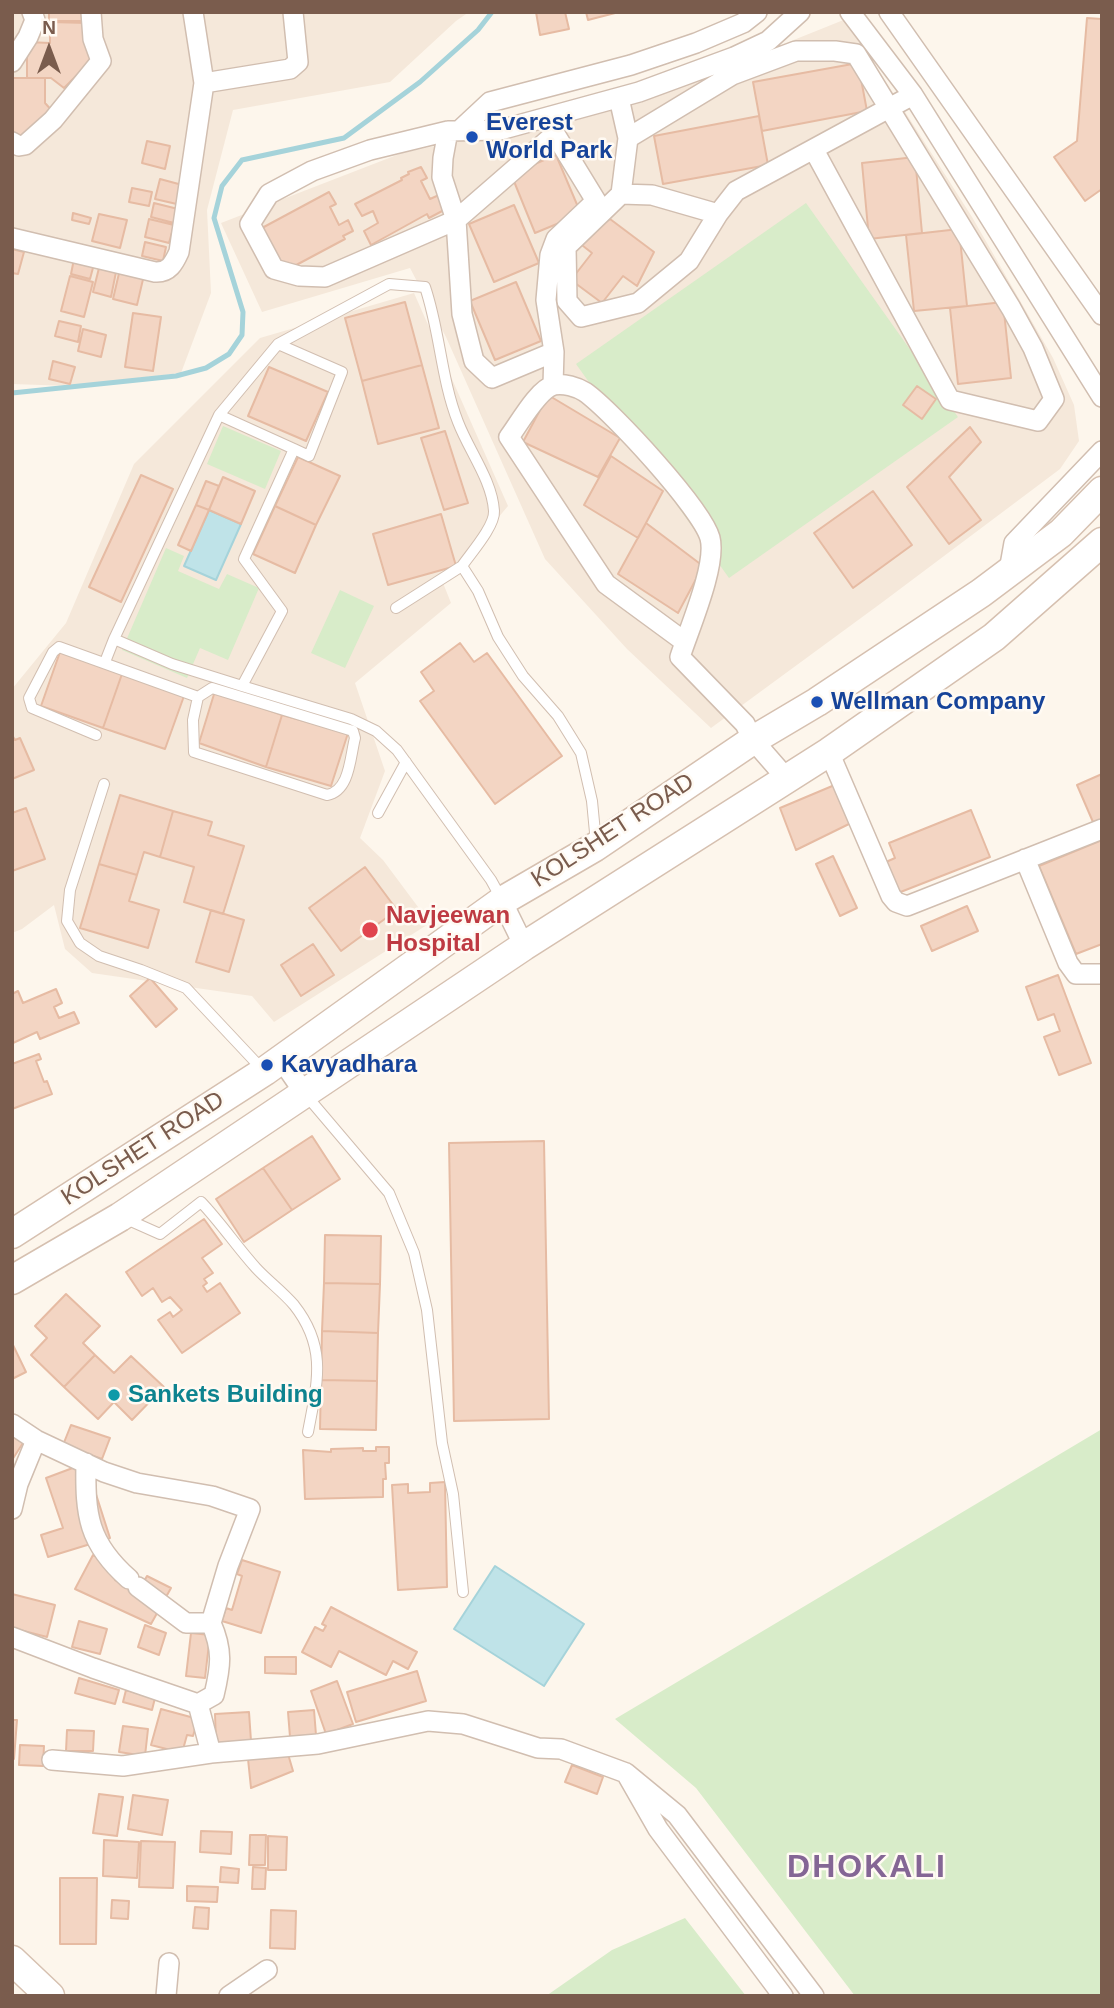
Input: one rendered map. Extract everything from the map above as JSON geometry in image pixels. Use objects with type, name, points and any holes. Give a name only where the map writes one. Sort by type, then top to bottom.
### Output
[{"type":"street","points":[[12,62],[35,20],[32,12]]},
{"type":"street","points":[[12,142],[19,146],[25,145],[44,128],[101,61],[93,39],[91,12]]},
{"type":"street","points":[[12,238],[155,272],[166,271],[174,264],[179,252],[204,83],[193,12]]},
{"type":"street","points":[[204,83],[290,68],[298,62],[293,12]]},
{"type":"street","points":[[554,352],[492,378],[474,361],[462,314],[456,220],[442,177],[443,158],[454,130],[490,102],[631,65],[696,43],[743,23],[757,12]]},
{"type":"street","points":[[553,385],[554,352],[546,300],[550,255],[556,239],[596,201],[555,134],[456,220],[326,277],[299,276],[274,268],[250,224],[269,194],[312,171],[370,150],[454,130],[500,130],[639,92],[734,57],[768,41],[800,12]]},
{"type":"street","points":[[850,12],[913,95],[1102,397]]},
{"type":"street","points":[[889,12],[1102,315]]},
{"type":"street","points":[[628,138],[732,75],[796,51],[856,54],[1011,308],[1032,348],[1054,399],[1038,421],[950,400],[814,150]]},
{"type":"street","points":[[631,65],[639,92]]},
{"type":"street","points":[[619,98],[628,138],[621,194],[566,247],[567,301],[581,317],[638,303],[689,261],[718,214],[736,191],[913,95]]},
{"type":"street","points":[[621,194],[652,195],[718,214]]},
{"type":"street","points":[[685,642],[606,584],[509,437],[538,396],[553,385],[569,385],[584,392],[634,438],[701,518],[710,540],[710,565],[685,642],[680,657],[745,724],[753,740],[787,779]]},
{"type":"street","points":[[1098,552],[1051,523],[1102,451]]},
{"type":"street","name":"KOLSHET ROAD","points":[[12,1234],[273,1065],[502,901],[595,846],[753,740],[817,702],[1009,571],[1051,523],[1102,491]]},
{"type":"street","name":"KOLSHET ROAD","points":[[12,1280],[125,1213],[524,946],[829,752],[994,637],[1098,552]]},
{"type":"street","points":[[829,752],[891,895],[896,902],[907,906],[1102,829]]},
{"type":"street","points":[[1025,859],[1068,963],[1076,974],[1102,974]]},
{"type":"street","points":[[502,901],[524,946]]},
{"type":"street","points":[[273,1065],[305,1094]]},
{"type":"street","points":[[105,1172],[125,1213]]},
{"type":"street","points":[[12,1424],[36,1440],[103,1472],[136,1483],[212,1496],[250,1509],[228,1566],[211,1623],[219,1641],[221,1668],[214,1695],[198,1704],[12,1637]]},
{"type":"street","points":[[12,1509],[18,1484],[36,1440]]},
{"type":"street","points":[[86,1462],[86,1491],[92,1533],[110,1563],[186,1623],[211,1623]]},
{"type":"street","points":[[198,1704],[211,1753]]},
{"type":"street","points":[[52,1760],[123,1766],[211,1753],[318,1744],[428,1721],[463,1724],[538,1748],[561,1749],[626,1773],[677,1815],[814,1996]]},
{"type":"street","points":[[626,1773],[658,1829],[783,1996]]},
{"type":"street","points":[[166,1996],[169,1963]]},
{"type":"street","points":[[15,1968],[50,1996]]},
{"type":"street","points":[[229,1996],[267,1970]]},
{"type":"lane","points":[[105,662],[219,415],[278,344],[389,284],[425,287],[434,313],[457,421],[491,495],[495,514],[490,527],[462,566],[396,608]]},
{"type":"lane","points":[[219,415],[309,456],[342,373],[278,344]]},
{"type":"lane","points":[[242,687],[282,611],[244,559],[294,449]]},
{"type":"lane","points":[[462,566],[478,591],[510,657],[558,716],[581,752],[592,801],[595,846]]},
{"type":"lane","points":[[114,639],[172,664],[351,719],[376,731],[397,750],[491,880],[502,901]]},
{"type":"lane","points":[[96,735],[32,708],[29,698],[53,652],[59,648],[198,697]]},
{"type":"lane","points":[[212,688],[353,732],[355,738],[343,787],[337,794],[327,795],[194,752],[192,720],[198,697],[212,688]]},
{"type":"lane","points":[[378,813],[405,762]]},
{"type":"lane","points":[[104,784],[70,890],[67,921],[80,943],[99,956],[186,988],[273,1065]]},
{"type":"lane","points":[[305,1094],[389,1193],[414,1252],[427,1310],[442,1443],[453,1494],[463,1592]]},
{"type":"lane","points":[[125,1213],[160,1234],[201,1202],[250,1262],[293,1304],[310,1329],[319,1372],[308,1432]]},
{"type":"shaded area","points":[[12,12],[469,12],[390,82],[233,110],[207,210],[211,293],[181,373],[70,386],[12,384]]},
{"type":"shaded area","name":"Everest World Park","points":[[846,19],[972,217],[1053,358],[1074,405],[1079,441],[1060,469],[711,728],[627,649],[545,559],[446,337],[410,268],[262,312],[221,223],[402,153],[596,112],[689,82]]},
{"type":"shaded area","points":[[414,293],[508,506],[443,583],[451,603],[355,683],[385,771],[360,838],[383,860],[430,923],[274,1022],[252,996],[92,973],[65,949],[54,905],[22,929],[12,933],[12,689],[66,623],[134,464],[260,338]]},
{"type":"green space","points":[[806,203],[958,417],[729,578],[576,364]]},
{"type":"green space","points":[[223,426],[281,451],[265,489],[207,464]]},
{"type":"green space","points":[[166,548],[184,556],[178,571],[219,589],[227,574],[259,588],[228,660],[200,648],[187,678],[122,650]]},
{"type":"green space","points":[[340,590],[374,606],[345,668],[311,653]]},
{"type":"green space","points":[[1102,1429],[1102,1996],[855,1996],[696,1788],[615,1719]]},
{"type":"green space","points":[[685,1918],[746,1996],[546,1996],[612,1950]]},
{"type":"water","points":[[209,510],[241,524],[216,580],[184,566]]},
{"type":"water","points":[[495,1566],[584,1624],[544,1686],[454,1629]]},
{"type":"building","points":[[49,12],[86,12],[85,21],[49,21]]},
{"type":"building","points":[[536,12],[565,12],[569,29],[540,35]]},
{"type":"building","points":[[586,12],[619,12],[588,20]]},
{"type":"building","points":[[1087,18],[1102,19],[1102,189],[1085,201],[1054,157],[1077,141]]},
{"type":"building","points":[[50,22],[87,23],[98,54],[64,88],[51,78],[27,78],[27,42],[50,43]]},
{"type":"building","points":[[858,63],[867,111],[762,131],[753,82]]},
{"type":"building","points":[[12,78],[45,78],[45,103],[54,113],[22,141],[12,134]]},
{"type":"building","points":[[759,116],[768,165],[663,184],[654,136]]},
{"type":"building","points":[[147,141],[170,146],[165,169],[142,163]]},
{"type":"building","points":[[556,155],[581,214],[535,233],[511,174]]},
{"type":"building","points":[[915,157],[922,233],[869,239],[862,163]]},
{"type":"building","points":[[421,167],[427,178],[421,181],[430,199],[439,195],[446,209],[429,218],[427,214],[371,245],[364,231],[378,223],[373,211],[362,216],[355,204]]},
{"type":"building","points":[[160,179],[186,186],[181,205],[155,199]]},
{"type":"building","points":[[132,188],[152,192],[149,206],[129,202]]},
{"type":"building","points":[[329,192],[336,204],[330,207],[339,225],[348,220],[353,231],[343,236],[345,239],[285,271],[262,228]]},
{"type":"building","points":[[154,203],[178,209],[174,223],[151,217]]},
{"type":"building","points":[[514,205],[539,263],[494,282],[469,224]]},
{"type":"building","points":[[73,213],[91,218],[89,224],[72,220]]},
{"type":"building","points":[[99,214],[127,220],[120,248],[92,241]]},
{"type":"building","points":[[149,219],[174,225],[169,243],[145,237]]},
{"type":"building","points":[[610,219],[654,252],[637,286],[623,276],[602,303],[571,280],[592,253],[578,242]]},
{"type":"building","points":[[959,229],[967,306],[914,311],[906,235]]},
{"type":"building","points":[[145,242],[166,247],[163,261],[142,256]]},
{"type":"building","points":[[12,249],[24,252],[18,274],[12,273]]},
{"type":"building","points":[[74,259],[94,264],[90,279],[71,274]]},
{"type":"building","points":[[99,268],[116,272],[111,297],[93,292]]},
{"type":"building","points":[[120,269],[144,275],[137,305],[113,299]]},
{"type":"building","points":[[70,276],[93,282],[84,317],[61,311]]},
{"type":"building","points":[[516,282],[541,341],[495,360],[470,301]]},
{"type":"building","points":[[405,302],[422,365],[362,381],[345,318]]},
{"type":"building","points":[[1003,302],[1011,378],[958,384],[950,308]]},
{"type":"building","points":[[133,313],[161,317],[153,371],[125,367]]},
{"type":"building","points":[[59,321],[81,326],[78,342],[55,336]]},
{"type":"building","points":[[83,329],[106,335],[101,357],[78,351]]},
{"type":"building","points":[[53,361],[75,367],[70,384],[49,379]]},
{"type":"building","points":[[422,365],[439,428],[378,444],[362,381]]},
{"type":"building","points":[[269,367],[328,392],[306,441],[248,416]]},
{"type":"building","points":[[917,386],[936,399],[922,419],[903,405]]},
{"type":"building","points":[[548,395],[620,438],[598,477],[523,442]]},
{"type":"building","points":[[970,427],[981,442],[949,477],[981,520],[949,544],[907,487]]},
{"type":"building","points":[[445,431],[468,503],[444,510],[421,438]]},
{"type":"building","points":[[611,456],[663,491],[638,538],[584,505]]},
{"type":"building","points":[[298,457],[340,476],[316,525],[275,506]]},
{"type":"building","points":[[141,475],[173,489],[121,602],[89,587]]},
{"type":"building","points":[[223,477],[255,491],[241,524],[209,510]]},
{"type":"building","points":[[206,481],[219,486],[209,510],[196,505]]},
{"type":"building","points":[[873,491],[912,545],[853,588],[814,533]]},
{"type":"building","points":[[196,505],[209,510],[191,551],[178,545]]},
{"type":"building","points":[[275,506],[316,525],[295,573],[253,554]]},
{"type":"building","points":[[441,514],[456,566],[388,585],[373,534]]},
{"type":"building","points":[[646,523],[703,566],[678,613],[618,574]]},
{"type":"building","points":[[460,643],[474,662],[487,653],[562,756],[495,804],[420,701],[434,691],[421,672]]},
{"type":"building","points":[[60,652],[122,674],[103,728],[41,706]]},
{"type":"building","points":[[122,674],[184,696],[165,749],[103,728]]},
{"type":"building","points":[[215,691],[282,715],[266,767],[199,743]]},
{"type":"building","points":[[282,715],[348,733],[331,786],[266,767]]},
{"type":"building","points":[[12,735],[15,740],[20,738],[34,770],[12,779]]},
{"type":"building","points":[[1102,774],[1102,827],[1096,829],[1077,785]]},
{"type":"building","points":[[837,784],[851,823],[796,850],[780,808]]},
{"type":"building","points":[[120,795],[173,811],[160,857],[144,852],[137,875],[99,864]]},
{"type":"building","points":[[26,808],[45,859],[12,871],[12,813]]},
{"type":"building","points":[[971,810],[990,857],[898,893],[886,862],[895,858],[889,843]]},
{"type":"building","points":[[173,811],[212,822],[208,835],[244,846],[223,914],[184,902],[194,867],[160,857]]},
{"type":"building","points":[[1102,840],[1102,944],[1076,954],[1039,866]]},
{"type":"building","points":[[833,856],[857,908],[840,916],[816,864]]},
{"type":"building","points":[[99,864],[137,875],[129,901],[159,910],[148,948],[80,928]]},
{"type":"building","points":[[365,867],[397,910],[341,951],[309,908]]},
{"type":"building","points":[[967,906],[978,931],[932,951],[921,926]]},
{"type":"building","points":[[211,910],[244,920],[229,972],[196,962]]},
{"type":"building","points":[[313,944],[334,975],[301,996],[281,965]]},
{"type":"building","points":[[1058,975],[1091,1063],[1059,1075],[1044,1037],[1060,1031],[1054,1014],[1038,1020],[1026,987]]},
{"type":"building","points":[[150,978],[177,1009],[156,1027],[130,996]]},
{"type":"building","points":[[56,989],[62,1003],[54,1007],[59,1018],[74,1012],[79,1023],[40,1039],[37,1032],[13,1043],[12,994],[18,991],[23,1003]]},
{"type":"building","points":[[39,1054],[41,1059],[36,1061],[52,1094],[12,1109],[12,1064]]},
{"type":"building","points":[[312,1136],[340,1179],[292,1210],[263,1168]]},
{"type":"building","points":[[544,1141],[549,1419],[454,1421],[449,1143]]},
{"type":"building","points":[[263,1168],[292,1210],[244,1242],[216,1199]]},
{"type":"building","points":[[204,1219],[222,1244],[202,1258],[213,1273],[204,1279],[207,1283],[203,1286],[207,1292],[220,1283],[240,1313],[182,1353],[158,1320],[170,1312],[173,1317],[182,1310],[170,1297],[162,1302],[153,1288],[142,1296],[126,1272]]},
{"type":"building","points":[[325,1235],[381,1236],[380,1284],[324,1283]]},
{"type":"building","points":[[324,1283],[380,1284],[378,1333],[322,1331]]},
{"type":"building","points":[[66,1294],[100,1326],[83,1343],[95,1355],[64,1387],[31,1355],[47,1338],[35,1326]]},
{"type":"building","points":[[322,1331],[378,1333],[377,1381],[321,1380]]},
{"type":"building","points":[[12,1343],[26,1372],[12,1379]]},
{"type":"building","name":"Sankets Building","points":[[95,1355],[114,1373],[131,1356],[164,1387],[132,1420],[114,1402],[98,1419],[64,1387]]},
{"type":"building","points":[[321,1380],[377,1381],[376,1430],[320,1429]]},
{"type":"building","points":[[71,1425],[110,1438],[102,1459],[63,1445]]},
{"type":"building","points":[[12,1436],[23,1443],[12,1460]]},
{"type":"building","points":[[376,1447],[389,1447],[389,1463],[385,1463],[386,1479],[383,1479],[383,1497],[305,1499],[303,1450],[331,1452],[331,1449],[363,1448],[363,1451],[376,1451]]},
{"type":"building","points":[[86,1463],[110,1538],[48,1557],[41,1535],[63,1528],[46,1478]]},
{"type":"building","points":[[445,1482],[447,1587],[398,1590],[392,1485],[408,1484],[408,1493],[430,1492],[430,1483]]},
{"type":"building","points":[[93,1555],[121,1570],[115,1580],[138,1592],[147,1576],[171,1588],[151,1624],[75,1589]]},
{"type":"building","points":[[242,1560],[280,1572],[261,1633],[222,1621],[226,1608],[232,1610],[242,1576],[237,1574]]},
{"type":"building","points":[[12,1594],[55,1605],[47,1637],[12,1628]]},
{"type":"building","points":[[331,1607],[417,1652],[408,1669],[393,1661],[386,1675],[339,1651],[331,1667],[302,1652],[315,1627],[323,1631],[326,1626],[322,1624]]},
{"type":"building","points":[[79,1621],[107,1629],[100,1654],[72,1647]]},
{"type":"building","points":[[145,1625],[166,1633],[159,1655],[138,1647]]},
{"type":"building","points":[[191,1633],[210,1635],[205,1678],[186,1676]]},
{"type":"building","points":[[265,1657],[296,1657],[296,1674],[265,1673]]},
{"type":"building","points":[[417,1671],[426,1701],[356,1722],[347,1692]]},
{"type":"building","points":[[79,1678],[119,1690],[115,1704],[75,1693]]},
{"type":"building","points":[[337,1681],[353,1724],[326,1734],[311,1691]]},
{"type":"building","points":[[126,1690],[155,1698],[152,1710],[123,1702]]},
{"type":"building","points":[[161,1709],[198,1719],[193,1736],[187,1735],[182,1753],[151,1745]]},
{"type":"building","points":[[314,1710],[316,1735],[290,1737],[288,1712]]},
{"type":"building","points":[[249,1712],[251,1741],[216,1743],[215,1714]]},
{"type":"building","points":[[12,1720],[17,1720],[14,1759],[12,1759]]},
{"type":"building","points":[[123,1726],[148,1729],[145,1756],[119,1752]]},
{"type":"building","points":[[67,1730],[94,1731],[93,1751],[66,1751]]},
{"type":"building","points":[[20,1745],[44,1746],[43,1766],[19,1765]]},
{"type":"building","points":[[288,1754],[293,1771],[251,1788],[248,1759]]},
{"type":"building","points":[[572,1765],[603,1777],[597,1794],[565,1782]]},
{"type":"building","points":[[99,1794],[123,1797],[117,1836],[93,1833]]},
{"type":"building","points":[[133,1795],[168,1800],[162,1835],[128,1829]]},
{"type":"building","points":[[201,1831],[232,1832],[231,1854],[200,1852]]},
{"type":"building","points":[[250,1835],[266,1835],[265,1865],[249,1865]]},
{"type":"building","points":[[268,1836],[287,1837],[286,1870],[268,1870]]},
{"type":"building","points":[[104,1840],[139,1842],[137,1878],[103,1876]]},
{"type":"building","points":[[141,1841],[175,1842],[173,1888],[139,1887]]},
{"type":"building","points":[[221,1867],[239,1869],[238,1883],[220,1882]]},
{"type":"building","points":[[253,1867],[266,1868],[265,1889],[252,1889]]},
{"type":"building","points":[[60,1878],[97,1878],[96,1944],[60,1944]]},
{"type":"building","points":[[187,1886],[218,1887],[217,1902],[187,1901]]},
{"type":"building","points":[[112,1900],[129,1901],[128,1919],[111,1918]]},
{"type":"building","points":[[195,1907],[209,1908],[208,1929],[193,1928]]},
{"type":"building","points":[[271,1910],[296,1911],[295,1949],[270,1948]]},
{"type":"waterway","points":[[12,393],[176,376],[206,368],[229,354],[242,335],[243,312],[214,218],[222,186],[242,160],[344,138],[420,82],[478,30],[492,12]]},
{"type":"place","name":"Everest World Park","points":[[472,137]]},
{"type":"place","name":"Wellman Company","points":[[817,702]]},
{"type":"place","name":"Navjeewan Hospital","points":[[370,930]]},
{"type":"place","name":"Kavyadhara","points":[[267,1065]]},
{"type":"place","name":"Sankets Building","points":[[114,1395]]},
{"type":"district","name":"DHOKALI","points":[[867,1868]]}]
